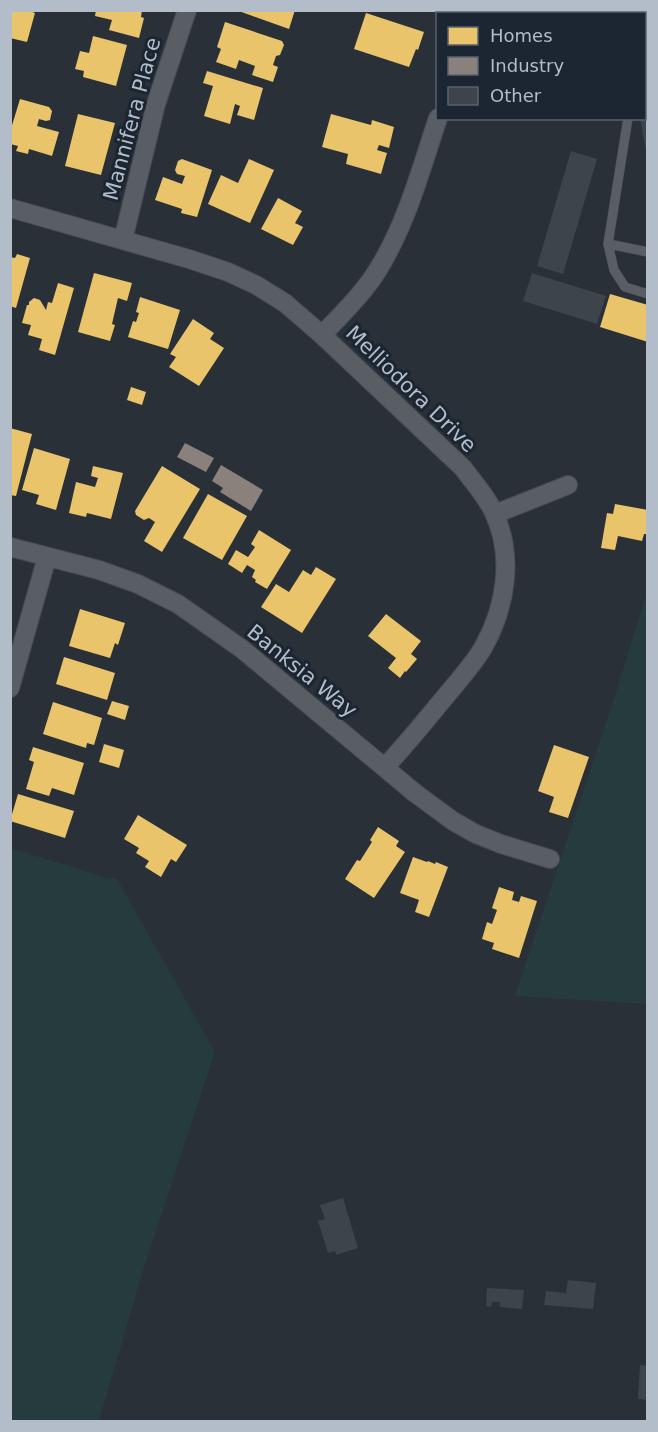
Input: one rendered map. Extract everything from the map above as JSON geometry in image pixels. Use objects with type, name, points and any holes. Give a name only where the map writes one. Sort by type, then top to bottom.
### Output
[{"type":"street","name":"Mannifera Place","points":[[123,240],[156,104],[187,10]]},
{"type":"street","points":[[321,335],[378,270],[396,237],[412,198],[437,120]]},
{"type":"street","name":"Melliodora Drive","points":[[10,208],[189,258],[256,285],[285,303],[321,335],[463,468],[482,492],[495,514],[506,560],[503,595],[496,622],[483,648],[399,752],[385,766]]},
{"type":"street","points":[[495,514],[568,485]]},
{"type":"street","name":"Banksia Way","points":[[10,547],[129,580],[178,604],[242,649],[415,793],[460,825],[501,844],[550,858]]},
{"type":"street","points":[[10,688],[47,557]]},
{"type":"lane","points":[[628,120],[608,244],[614,270],[625,287],[648,294]]},
{"type":"lane","points":[[608,244],[648,252]]},
{"type":"green space","points":[[647,592],[647,1004],[515,996],[610,711]]},
{"type":"green space","points":[[10,848],[117,879],[215,1052],[141,1277],[99,1421],[11,1421]]},
{"type":"building: Homes","points":[[10,10],[27,10],[35,13],[27,42],[10,38]]},
{"type":"building: Homes","points":[[96,10],[142,10],[141,17],[144,18],[139,38],[109,30],[112,20],[95,16]]},
{"type":"building: Homes","points":[[236,10],[295,10],[289,29]]},
{"type":"building: Homes","points":[[366,13],[424,32],[409,67],[354,49]]},
{"type":"building: Homes","points":[[225,22],[282,41],[284,45],[273,65],[278,67],[273,82],[252,75],[255,66],[239,60],[236,69],[216,62],[221,49],[217,47]]},
{"type":"building: Homes","points":[[93,36],[127,45],[116,86],[83,77],[84,71],[75,69],[80,51],[89,53]]},
{"type":"building: Homes","points":[[207,71],[263,88],[254,120],[237,115],[240,106],[235,104],[230,124],[204,116],[213,86],[203,83]]},
{"type":"building: Homes","points":[[20,99],[49,107],[52,111],[50,120],[39,119],[37,126],[59,132],[52,156],[29,149],[28,154],[16,151],[18,146],[10,144],[10,132]]},
{"type":"building: Homes","points":[[78,114],[115,123],[101,175],[65,166]]},
{"type":"building: Homes","points":[[331,114],[371,125],[372,120],[394,127],[389,148],[379,145],[377,150],[387,153],[381,174],[346,164],[348,154],[322,147]]},
{"type":"building: Homes","points":[[182,159],[212,170],[197,217],[181,213],[182,209],[155,200],[163,177],[182,184],[185,176],[177,174],[175,170],[178,161]]},
{"type":"building: Homes","points":[[249,159],[274,170],[250,223],[208,204],[221,175],[238,183]]},
{"type":"building: Homes","points":[[278,198],[302,211],[295,223],[303,227],[293,245],[261,229]]},
{"type":"building: Homes","points":[[17,254],[30,258],[16,308],[10,306],[10,257],[15,258]]},
{"type":"building: Homes","points":[[94,273],[132,283],[127,301],[118,298],[112,324],[115,325],[110,341],[78,332]]},
{"type":"building: Homes","points":[[58,283],[74,288],[55,355],[39,350],[42,339],[28,335],[31,325],[22,323],[27,305],[34,298],[40,300],[46,310],[48,302],[52,303]]},
{"type":"building: Homes","points":[[610,294],[648,305],[648,342],[600,327]]},
{"type":"building: Homes","points":[[140,297],[180,310],[168,349],[128,337],[133,321],[136,322],[139,313],[136,312]]},
{"type":"building: Homes","points":[[193,319],[214,333],[210,339],[224,348],[199,386],[169,367],[176,357],[170,354]]},
{"type":"building: Homes","points":[[131,387],[146,392],[142,405],[127,400]]},
{"type":"building: Homes","points":[[10,428],[32,434],[16,496],[10,495]]},
{"type":"building: Homes","points":[[34,448],[70,459],[56,510],[36,504],[39,495],[22,490]]},
{"type":"building: Homes","points":[[93,466],[123,473],[111,519],[87,513],[86,517],[69,513],[76,482],[95,487],[98,478],[91,476]]},
{"type":"building: Homes","points":[[162,466],[200,489],[162,552],[144,541],[155,522],[149,518],[144,520],[136,515],[135,511]]},
{"type":"building: Homes","points":[[208,494],[247,516],[222,560],[183,538]]},
{"type":"building: Homes","points":[[615,504],[648,510],[648,534],[644,534],[642,541],[618,536],[615,550],[601,548],[607,513],[613,514]]},
{"type":"building: Homes","points":[[259,530],[291,550],[267,589],[255,582],[256,580],[252,577],[255,570],[247,565],[242,573],[228,564],[236,550],[248,557],[255,547],[251,544]]},
{"type":"building: Homes","points":[[316,567],[336,579],[302,633],[261,607],[276,584],[289,592],[303,570],[311,575]]},
{"type":"building: Homes","points":[[80,609],[125,623],[118,645],[115,643],[110,658],[69,646]]},
{"type":"building: Homes","points":[[386,614],[421,641],[411,654],[417,659],[400,678],[388,668],[396,658],[368,636]]},
{"type":"building: Homes","points":[[64,657],[115,673],[107,700],[56,684]]},
{"type":"building: Homes","points":[[112,701],[129,706],[125,720],[107,714]]},
{"type":"building: Homes","points":[[53,702],[102,718],[94,745],[87,743],[86,748],[43,734]]},
{"type":"building: Homes","points":[[104,744],[124,750],[119,768],[99,762]]},
{"type":"building: Homes","points":[[554,745],[589,757],[568,818],[549,812],[554,797],[538,791]]},
{"type":"building: Homes","points":[[33,747],[84,763],[74,795],[52,788],[49,796],[26,789],[34,762],[29,760]]},
{"type":"building: Homes","points":[[18,794],[74,811],[65,838],[10,821]]},
{"type":"building: Homes","points":[[138,815],[187,845],[176,862],[171,859],[161,877],[145,867],[149,861],[136,853],[139,848],[124,839]]},
{"type":"building: Homes","points":[[378,827],[399,841],[396,846],[405,852],[374,898],[345,879],[357,860],[360,861]]},
{"type":"building: Homes","points":[[413,857],[448,867],[429,917],[415,912],[419,900],[400,893]]},
{"type":"building: Homes","points":[[499,887],[514,892],[512,900],[519,902],[521,896],[537,901],[519,958],[492,949],[494,943],[482,939],[487,922],[492,924],[497,910],[492,908]]},
{"type":"building: Industry","points":[[185,443],[214,458],[206,472],[177,457]]},
{"type":"building: Industry","points":[[221,465],[263,490],[251,511],[220,492],[223,488],[212,481]]},
{"type":"building: Other","points":[[646,119],[648,119],[648,150],[646,150],[640,120]]},
{"type":"building: Other","points":[[571,151],[597,159],[563,274],[537,266]]},
{"type":"building: Other","points":[[532,273],[606,296],[597,324],[523,301]]},
{"type":"building: Other","points":[[343,1198],[358,1248],[336,1255],[335,1251],[328,1253],[318,1221],[325,1219],[320,1205]]},
{"type":"building: Other","points":[[568,1280],[596,1283],[593,1309],[544,1305],[546,1291],[566,1293]]},
{"type":"building: Other","points":[[487,1288],[524,1290],[522,1309],[500,1307],[500,1302],[492,1302],[491,1307],[486,1306]]},
{"type":"building: Other","points":[[640,1365],[648,1366],[648,1400],[638,1399]]}]
